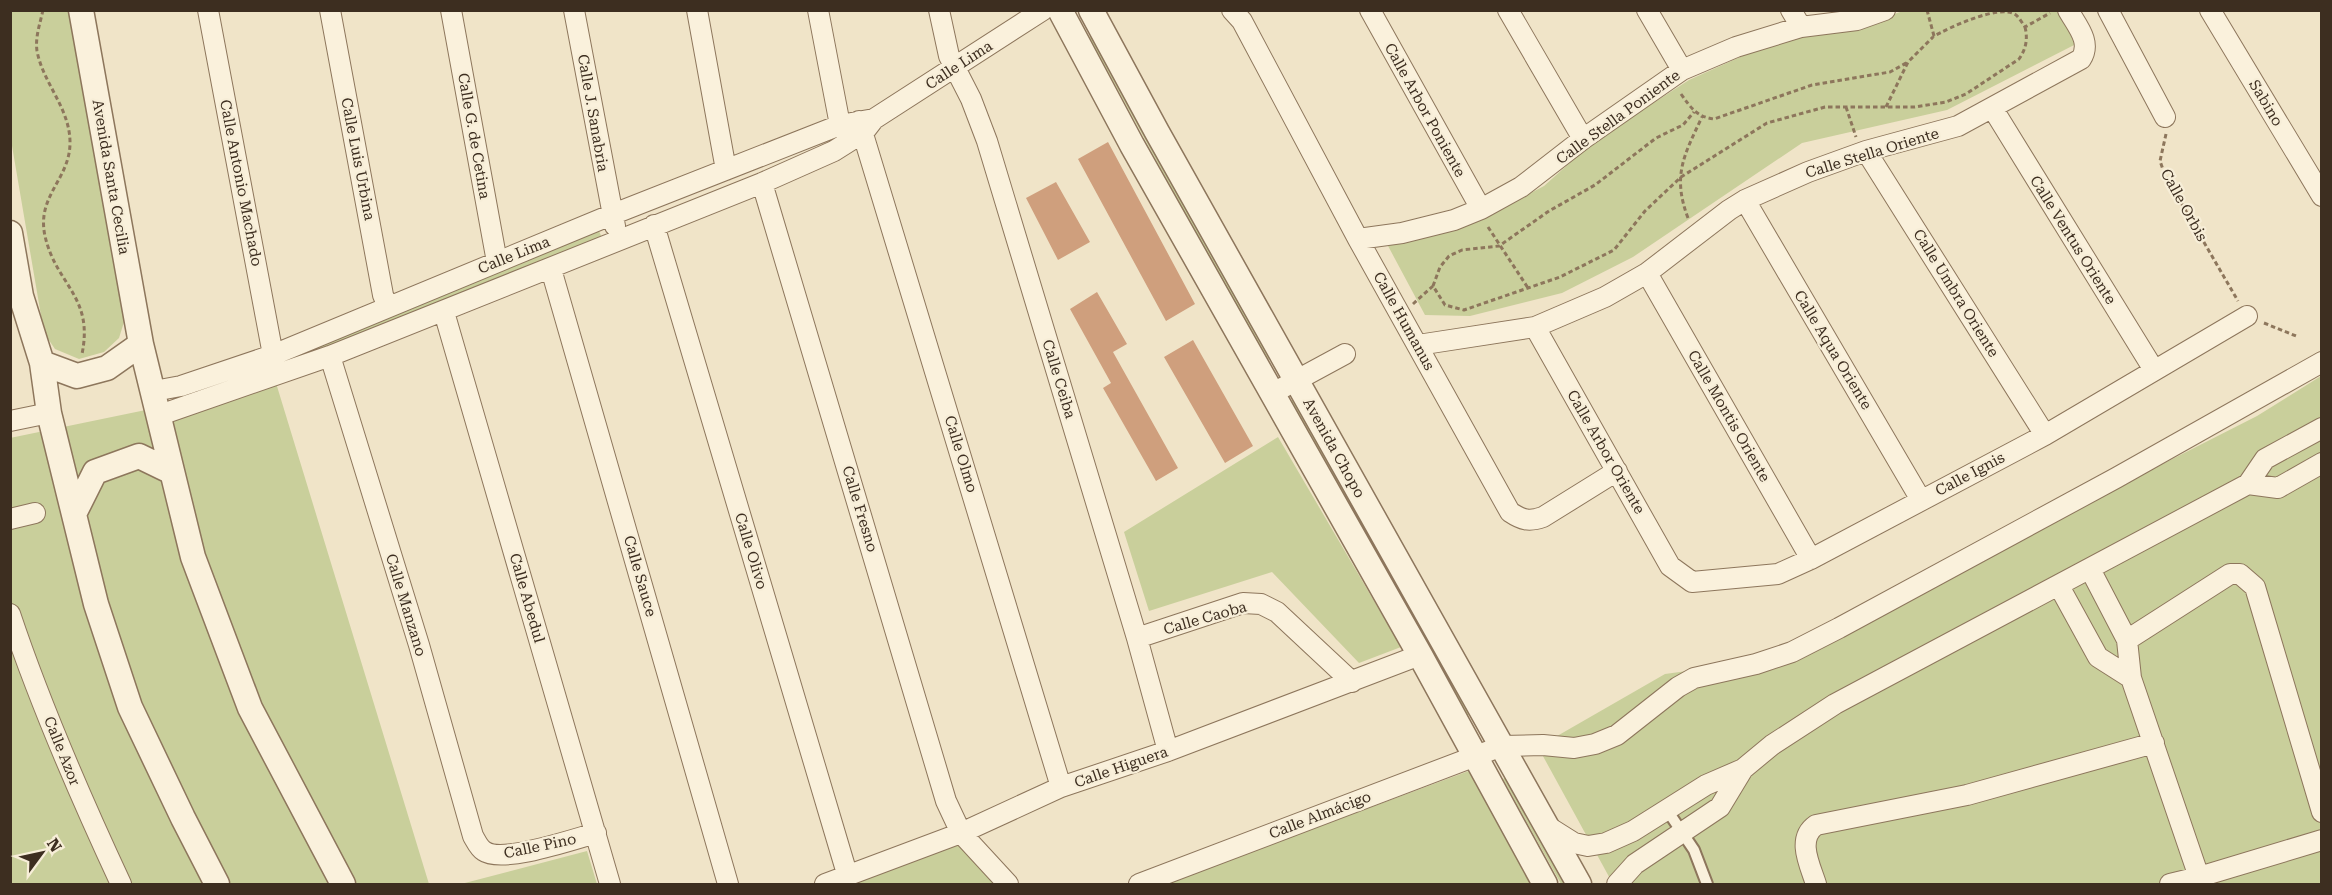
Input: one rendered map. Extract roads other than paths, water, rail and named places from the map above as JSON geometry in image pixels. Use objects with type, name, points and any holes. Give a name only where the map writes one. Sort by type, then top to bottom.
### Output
[{"type":"street","name":"Avenida Santa Cecilia","points":[[81,10],[141,344],[193,557],[249,708],[343,885]]},
{"type":"street","name":"Calle Antonio Machado","points":[[208,10],[273,355]]},
{"type":"street","name":"Calle Luis Urbina","points":[[330,10],[383,295],[388,307]]},
{"type":"street","name":"Calle G. de Cetina","points":[[451,10],[497,262]]},
{"type":"street","name":"Calle J. Sanabria","points":[[574,10],[611,215],[619,239]]},
{"type":"street","points":[[696,10],[726,170]]},
{"type":"street","name":"Calle Olmo","points":[[818,10],[859,124],[1061,787]]},
{"type":"street","name":"Calle Ceiba","points":[[939,10],[947,48],[971,99],[987,141],[1137,638],[1168,751]]},
{"type":"street","name":"Calle Lima","points":[[154,391],[181,386],[273,355],[611,215],[726,170],[859,124],[1043,10]]},
{"type":"street","name":"Avenida Chopo","points":[[1060,10],[1132,145],[1420,655],[1545,885]]},
{"type":"street","name":"Avenida Chopo","points":[[1091,10],[1579,885]]},
{"type":"street","name":"Calle Arbor Poniente","points":[[1370,10],[1481,209]]},
{"type":"street","points":[[1508,10],[1583,139]]},
{"type":"street","points":[[1647,10],[1676,74]]},
{"type":"street","name":"Calle Stella Poniente","points":[[1358,239],[1402,233],[1454,220],[1481,209],[1521,187],[1583,139],[1676,74],[1796,19],[1857,20],[1885,10]]},
{"type":"street","name":"Calle Stella Oriente","points":[[1418,345],[1534,327],[1605,297],[1647,273],[1745,200],[1808,172],[1866,151],[1958,126],[1993,109],[2081,59],[2086,48],[2085,41],[2068,10]]},
{"type":"street","points":[[2108,10],[2165,117]]},
{"type":"street","name":"Sabino","points":[[2210,10],[2322,196]]},
{"type":"street","name":"Calle Humanus","points":[[1238,14],[1358,239],[1510,512],[1520,519],[1531,521],[1543,517],[1617,471]]},
{"type":"street","name":"Calle Ventus Oriente","points":[[1993,109],[2154,370]]},
{"type":"street","name":"Calle Lima","points":[[160,416],[280,375],[444,312],[619,239],[762,183],[834,151],[859,124]]},
{"type":"street","name":"Calle Umbra Oriente","points":[[1866,151],[2045,435]]},
{"type":"street","name":"Calle Fresno","points":[[762,183],[946,801],[961,833]]},
{"type":"street","name":"Calle Aqua Oriente","points":[[1745,200],[1921,500]]},
{"type":"street","name":"Calle Olivo","points":[[654,225],[848,876]]},
{"type":"street","points":[[10,233],[16,298],[42,363],[49,413],[96,604],[130,707],[217,885]]},
{"type":"street","name":"Calle Sauce","points":[[551,269],[728,885]]},
{"type":"street","name":"Calle Montis Oriente","points":[[1647,273],[1811,559]]},
{"type":"street","name":"Calle Abedul","points":[[444,312],[610,885]]},
{"type":"street","name":"Calle Ignis","points":[[1679,575],[1692,582],[1778,574],[1811,559],[2045,435],[2247,316]]},
{"type":"street","name":"Calle Arbor Oriente","points":[[1534,327],[1670,566],[1679,575]]},
{"type":"street","points":[[42,363],[77,376],[107,368],[141,344]]},
{"type":"street","points":[[1273,393],[1345,354]]},
{"type":"street","name":"Calle Manzano","points":[[330,356],[419,645],[468,822],[473,836],[484,852]]},
{"type":"street","name":"Calle Almácigo","points":[[1139,885],[1502,746],[1543,745],[1574,748],[1594,744],[1617,735],[1678,687],[1694,678],[1756,664],[1802,647],[2116,478],[2322,362]]},
{"type":"street","points":[[10,421],[49,413]]},
{"type":"street","points":[[1547,826],[1574,843],[1588,846],[1606,843],[1634,831],[1706,786],[1743,769],[1772,745],[1835,704],[2248,484],[2265,459],[2322,428]]},
{"type":"street","points":[[74,514],[95,472],[139,456],[172,472]]},
{"type":"street","points":[[2248,484],[2278,488],[2322,463]]},
{"type":"street","points":[[10,519],[35,513]]},
{"type":"street","points":[[2090,569],[2127,640],[2131,678],[2199,877]]},
{"type":"street","points":[[2127,640],[2230,574],[2240,574],[2254,587],[2322,813]]},
{"type":"street","points":[[2059,586],[2098,657],[2131,678]]},
{"type":"street","name":"Calle Caoba","points":[[1137,638],[1243,603],[1261,604],[1277,612],[1352,682]]},
{"type":"street","name":"Calle Azor","points":[[10,614],[79,794],[121,885]]},
{"type":"street","name":"Calle Higuera","points":[[825,885],[961,833],[1061,787],[1168,751],[1420,655]]},
{"type":"street","points":[[1816,885],[1805,850],[1805,840],[1807,834],[1816,825],[1967,795],[2154,743]]},
{"type":"street","points":[[1617,885],[1635,864],[1720,807],[1743,769]]},
{"type":"street","name":"Calle Pino","points":[[484,852],[500,856],[512,854],[596,833]]},
{"type":"street","points":[[961,833],[1008,885]]},
{"type":"street","points":[[2170,885],[2322,840]]},
{"type":"lane","points":[[1667,810],[1694,850],[1707,885]]}]
